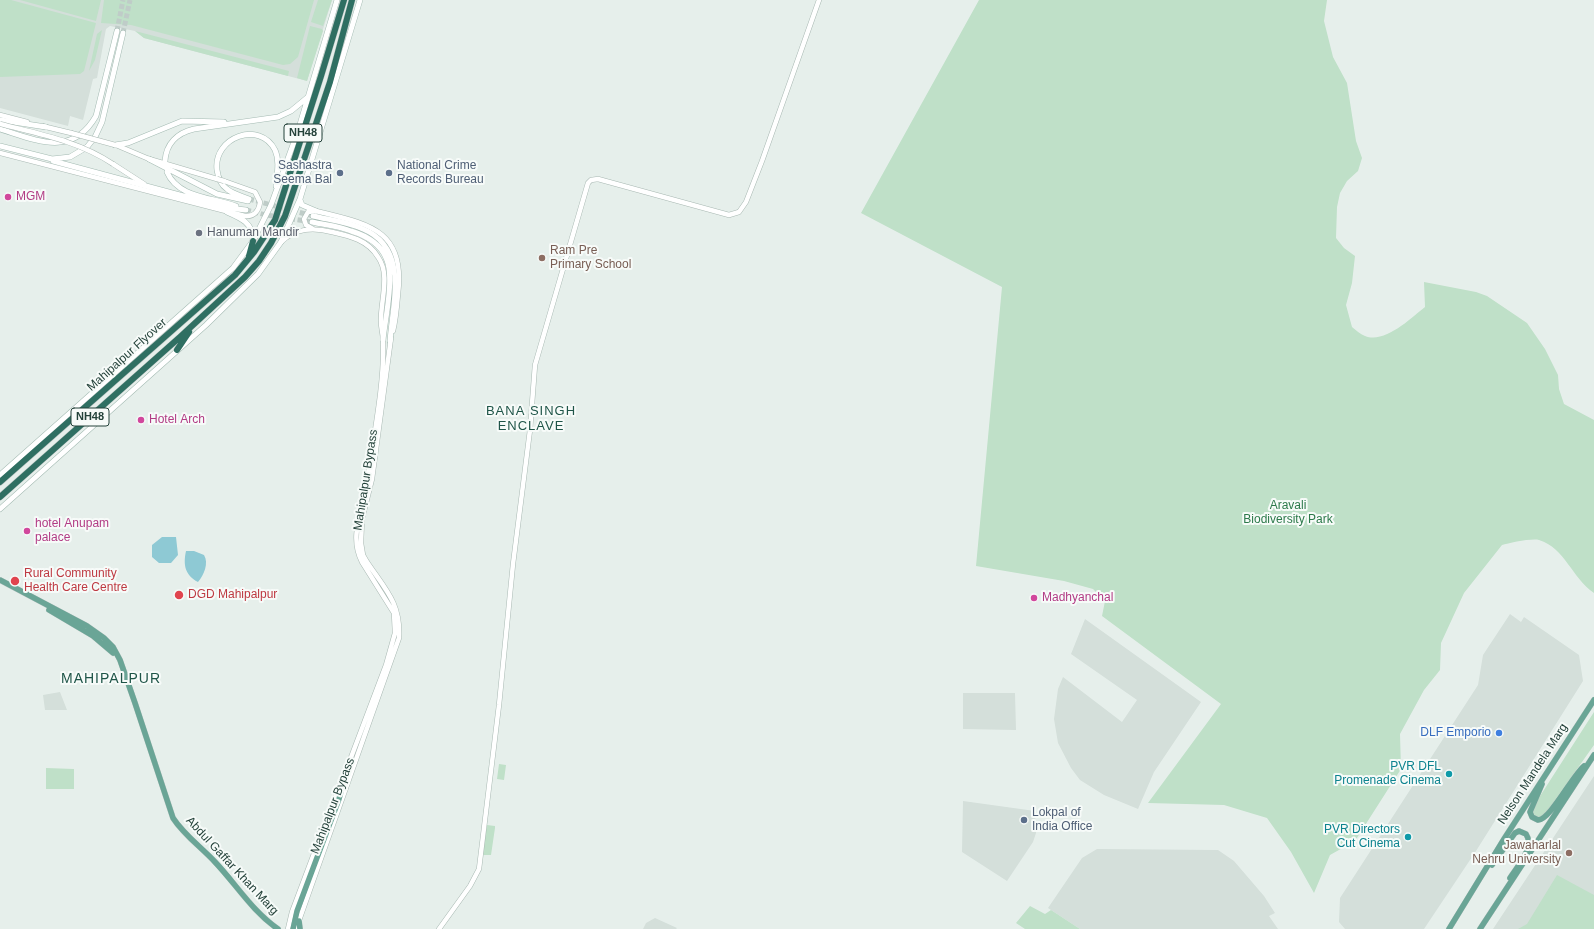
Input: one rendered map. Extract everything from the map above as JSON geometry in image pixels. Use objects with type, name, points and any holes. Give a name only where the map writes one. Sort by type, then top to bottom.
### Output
[{"type":"highway","name":"NH48","points":[[248,259],[275,220],[344,0]]},
{"type":"highway","name":"NH48","points":[[194,324],[245,278],[259,261],[285,216],[330,82],[352,0]]},
{"type":"highway","points":[[248,259],[253,241]]},
{"type":"highway","name":"Mahipalpur Flyover","points":[[0,482],[235,275],[248,259]]},
{"type":"highway","points":[[177,350],[194,324]]},
{"type":"highway","name":"Mahipalpur Flyover","points":[[0,497],[194,324]]},
{"type":"main road","points":[[0,475],[233,268],[253,241],[266,218],[298,131],[337,0]]},
{"type":"main road","points":[[0,509],[177,350],[258,274],[281,242],[300,198],[360,0]]},
{"type":"main road","points":[[0,129],[46,142],[56,143],[70,140],[87,129],[98,110],[117,31]]},
{"type":"main road","points":[[42,158],[58,159],[70,157],[87,147],[95,137],[104,112],[123,33]]},
{"type":"main road","points":[[165,162],[166,152],[170,143],[182,133],[194,129],[251,122],[284,114],[308,97]]},
{"type":"main road","points":[[0,120],[46,127]]},
{"type":"main road","points":[[115,145],[128,143],[182,121],[251,122]]},
{"type":"main road","points":[[149,159],[217,194],[249,200],[225,188],[221,183],[217,170],[217,159],[222,148],[232,139],[241,135],[259,136],[268,142],[275,150],[278,164],[276,193]]},
{"type":"main road","points":[[0,146],[228,208],[244,209],[186,191],[173,182],[167,172]]},
{"type":"main road","points":[[300,198],[302,205],[314,213],[363,229],[377,237],[388,248],[394,264],[395,275],[390,341]]},
{"type":"main road","points":[[226,212],[249,224],[253,241]]},
{"type":"main road","points":[[312,222],[337,227],[361,235],[374,242],[386,257],[389,276],[383,340]]},
{"type":"main road","name":"Abdul Gaffar Khan Marg","points":[[0,580],[86,626],[104,638],[113,647],[120,660],[173,818],[182,831],[220,868],[259,914],[278,929]]},
{"type":"main road","name":"Abdul Gaffar Khan Marg","points":[[0,584],[82,629],[103,643],[114,653],[125,680],[156,781],[171,819],[184,836],[221,872],[255,915],[272,929]]},
{"type":"main road","name":"Nelson Mandela Marg","points":[[1468,900],[1475,886],[1594,700]]},
{"type":"main road","name":"Nelson Mandela Marg","points":[[1480,929],[1594,755]]},
{"type":"main road","points":[[1543,779],[1540,792],[1530,812],[1532,818],[1538,820],[1546,817],[1575,776],[1590,761]]},
{"type":"main road","points":[[295,929],[339,799],[348,766]]},
{"type":"main road","name":"Nelson Mandela Marg","points":[[1449,929],[1512,836],[1518,831],[1522,832],[1528,837],[1528,848],[1492,910]]},
{"type":"main road","points":[[297,921],[300,929]]},
{"type":"street","points":[[439,929],[470,886],[479,869],[499,711],[513,564],[527,454],[535,365],[588,183],[591,180],[598,180],[729,215],[740,212],[746,202],[762,161],[819,0]]},
{"type":"street","points":[[0,115],[115,145],[149,159],[253,191],[260,200],[258,209],[252,216],[245,216],[0,153]]},
{"type":"street","points":[[0,124],[73,144],[90,151],[149,187]]},
{"type":"street","points":[[313,229],[306,225],[304,219],[308,212],[314,213]]},
{"type":"street","name":"Mahipalpur Bypass","points":[[281,242],[292,233],[313,229],[356,238],[371,248],[379,257],[382,265],[384,278],[381,322],[383,340],[380,386],[367,483],[358,517],[356,542],[358,553],[362,562],[394,613],[395,633],[386,665],[296,902],[288,929]]},
{"type":"street","name":"Mahipalpur Bypass","points":[[297,921],[399,638],[398,612],[395,604],[363,555],[361,538],[362,518],[372,479],[390,341]]},
{"type":"shaded area","points":[[0,0],[332,0],[307,81],[144,38],[135,31],[110,26],[106,29],[97,78],[93,79],[83,120],[70,116],[68,126],[0,108]]},
{"type":"shaded area","points":[[1510,614],[1521,622],[1524,617],[1579,655],[1583,681],[1476,851],[1424,929],[1345,929],[1339,922],[1340,898],[1478,685],[1483,655]]},
{"type":"shaded area","points":[[1085,619],[1201,702],[1154,772],[1138,809],[1104,795],[1080,780],[1071,768],[1058,743],[1054,719],[1058,689],[1063,677],[1122,722],[1137,700],[1071,654]]},
{"type":"shaded area","points":[[60,692],[67,710],[45,710],[43,695]]},
{"type":"shaded area","points":[[963,693],[1015,693],[1016,730],[963,729]]},
{"type":"shaded area","name":"Jawaharlal Nehru University","points":[[1594,776],[1594,929],[1493,929]]},
{"type":"shaded area","points":[[963,801],[1035,811],[1036,833],[1033,842],[1007,881],[962,852]]},
{"type":"shaded area","points":[[1097,849],[1218,850],[1234,861],[1264,896],[1275,913],[1269,916],[1278,929],[1080,929],[1048,908],[1082,858]]},
{"type":"shaded area","points":[[655,918],[677,928],[643,929],[646,923]]},
{"type":"green space","points":[[0,0],[11,0],[96,23],[84,71],[80,74],[0,77]]},
{"type":"green space","points":[[20,0],[101,0],[96,21]]},
{"type":"green space","points":[[104,0],[314,0],[298,57],[290,64],[283,65],[131,25],[101,23]]},
{"type":"green space","points":[[318,0],[332,0],[323,26],[311,22]]},
{"type":"green space","name":"Aravali Biodiversity Park","points":[[979,0],[1327,0],[1324,21],[1333,57],[1347,83],[1356,141],[1362,158],[1358,171],[1347,181],[1340,193],[1337,207],[1336,238],[1344,248],[1355,256],[1352,283],[1346,305],[1352,327],[1363,335],[1373,338],[1397,329],[1425,307],[1424,282],[1476,292],[1487,296],[1527,323],[1545,349],[1558,375],[1559,389],[1564,404],[1594,420],[1594,593],[1586,587],[1562,556],[1548,544],[1539,540],[1531,540],[1502,545],[1464,593],[1441,643],[1440,670],[1424,690],[1400,734],[1401,769],[1355,841],[1330,855],[1314,893],[1291,852],[1267,818],[1224,805],[1148,803],[1221,704],[1102,616],[1105,601],[1093,589],[1064,581],[976,566],[1002,287],[861,213]]},
{"type":"green space","points":[[310,26],[322,29],[323,31],[307,81],[297,78]]},
{"type":"green space","points":[[102,30],[95,60],[89,71],[97,34]]},
{"type":"green space","points":[[135,31],[289,71],[288,76],[144,38]]},
{"type":"green space","points":[[1594,712],[1594,745],[1546,813],[1540,818],[1533,815],[1533,807]]},
{"type":"green space","points":[[499,764],[506,765],[504,780],[497,779]]},
{"type":"green space","points":[[46,768],[74,769],[74,789],[46,789]]},
{"type":"green space","points":[[487,825],[495,826],[491,855],[484,855],[482,853]]},
{"type":"green space","points":[[1557,875],[1594,895],[1594,929],[1518,929],[1527,924]]},
{"type":"green space","points":[[1030,906],[1045,914],[1051,910],[1080,929],[1025,929],[1016,923]]},
{"type":"water","points":[[162,537],[176,537],[178,555],[171,563],[159,563],[152,557],[152,545]]},
{"type":"water","points":[[186,551],[194,551],[204,555],[206,565],[198,582],[190,576],[186,569]]},
{"type":"tunnel","points":[[117,31],[123,0]]},
{"type":"tunnel","points":[[123,33],[130,0]]},
{"type":"tunnel","points":[[249,199],[313,216]]},
{"type":"tunnel","points":[[246,210],[266,215],[312,222]]},
{"type":"place","name":"Sashastra Seema Bal","points":[[340,173]]},
{"type":"place","name":"National Crime Records Bureau","points":[[389,173]]},
{"type":"place","name":"MGM","points":[[8,197]]},
{"type":"place","name":"Hanuman Mandir","points":[[199,233]]},
{"type":"place","name":"Ram Pre Primary School","points":[[542,258]]},
{"type":"place","name":"Hotel Arch","points":[[141,420]]},
{"type":"place","name":"hotel Anupam palace","points":[[27,531]]},
{"type":"place","name":"Rural Community Health Care Centre","points":[[15,581]]},
{"type":"place","name":"DGD Mahipalpur","points":[[179,595]]},
{"type":"place","name":"Madhyanchal","points":[[1034,598]]},
{"type":"place","name":"DLF Emporio","points":[[1499,733]]},
{"type":"place","name":"PVR DFL Promenade Cinema","points":[[1449,774]]},
{"type":"place","name":"Lokpal of India Office","points":[[1024,820]]},
{"type":"place","name":"PVR Directors Cut Cinema","points":[[1408,837]]},
{"type":"place","name":"Jawaharlal Nehru University","points":[[1569,853]]},
{"type":"district","name":"BANA SINGH ENCLAVE","points":[[531,418]]},
{"type":"district","name":"MAHIPALPUR","points":[[111,679]]}]
